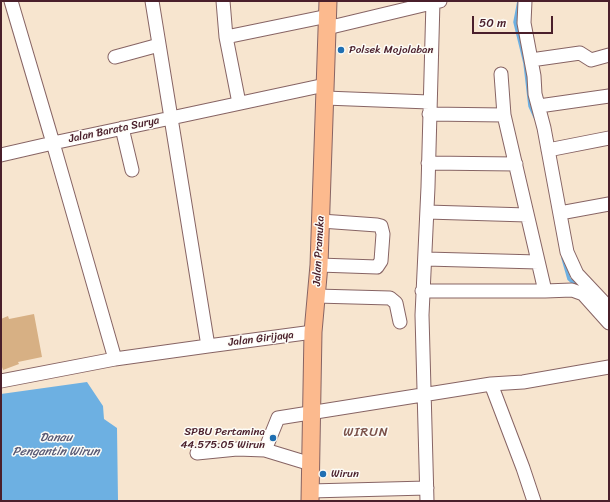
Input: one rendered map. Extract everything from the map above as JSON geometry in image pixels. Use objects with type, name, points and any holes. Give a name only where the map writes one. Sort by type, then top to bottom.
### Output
[{"type":"main road","name":"Jalan Pramuka","points":[[310,496],[313,332],[319,264],[328,15]]},
{"type":"street","points":[[152,1],[171,118],[239,103],[325,91],[429,108],[504,115]]},
{"type":"street","points":[[223,1],[226,37],[239,103]]},
{"type":"street","points":[[525,1],[524,23],[531,60],[535,94],[539,106],[568,252],[572,266],[577,274],[609,308]]},
{"type":"street","points":[[226,37],[328,15],[435,2],[429,108],[426,259],[422,291],[426,396],[427,494],[310,496]]},
{"type":"street","points":[[1,155],[53,143],[8,5]]},
{"type":"street","points":[[115,57],[159,45]]},
{"type":"street","points":[[531,60],[580,53],[591,60],[609,54]]},
{"type":"street","points":[[501,74],[504,115],[526,215],[545,291]]},
{"type":"street","points":[[539,106],[609,96]]},
{"type":"street","name":"Jalan Barata Surya","points":[[115,360],[53,143],[171,118],[208,346]]},
{"type":"street","points":[[122,128],[132,170]]},
{"type":"street","points":[[548,150],[609,138]]},
{"type":"street","points":[[428,163],[516,164]]},
{"type":"street","points":[[560,213],[609,204]]},
{"type":"street","points":[[427,212],[526,215]]},
{"type":"street","points":[[319,264],[377,267],[381,261],[383,234],[381,226],[377,225],[321,221]]},
{"type":"street","points":[[426,259],[538,262]]},
{"type":"street","points":[[422,291],[572,290],[583,294],[609,323]]},
{"type":"street","points":[[316,296],[390,298],[396,303],[400,322]]},
{"type":"street","name":"Jalan Girijaya","points":[[208,346],[313,332]]},
{"type":"street","points":[[1,381],[115,360],[208,346]]},
{"type":"street","points":[[265,450],[278,418],[426,396],[491,384],[523,382],[609,366]]},
{"type":"street","points":[[491,384],[534,501]]},
{"type":"street","points":[[197,453],[237,449],[265,450],[311,464]]},
{"type":"water","name":"Danau Pengantin Wirun","points":[[87,382],[103,406],[104,419],[117,428],[118,501],[1,501],[1,394]]},
{"type":"building","points":[[34,314],[42,357],[18,362],[19,364],[3,370],[1,364],[1,319],[8,316],[9,319]]},
{"type":"waterway","points":[[519,1],[515,22],[525,63],[530,106],[535,117]]},
{"type":"waterway","points":[[563,258],[569,279],[577,286]]},
{"type":"place","name":"Polsek Mojolaban","points":[[341,50]]},
{"type":"place","name":"SPBU Pertamina 44.575.05 Wirun","points":[[273,438]]},
{"type":"place","name":"Wirun","points":[[323,474]]},
{"type":"district","name":"WIRUN","points":[[366,433]]}]
